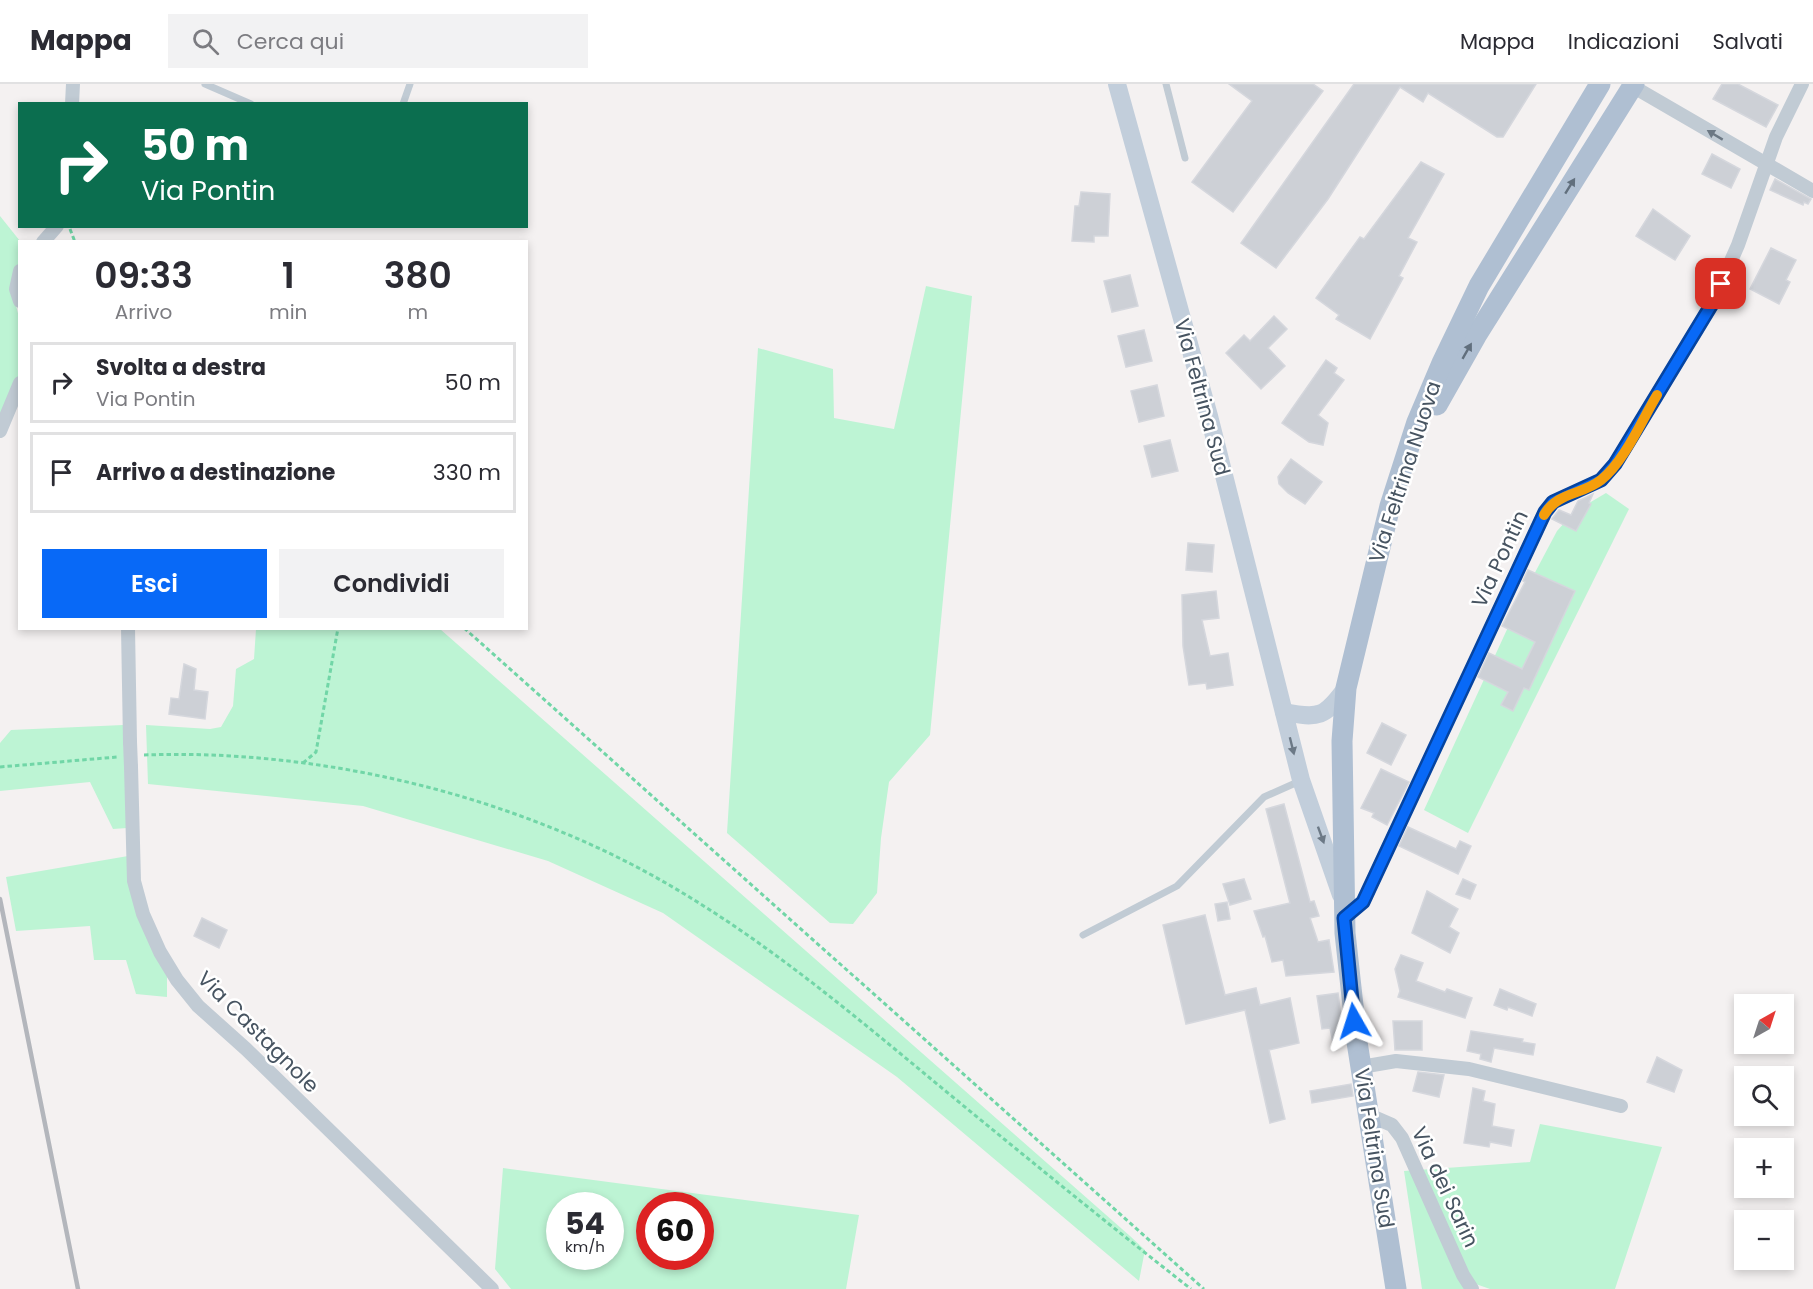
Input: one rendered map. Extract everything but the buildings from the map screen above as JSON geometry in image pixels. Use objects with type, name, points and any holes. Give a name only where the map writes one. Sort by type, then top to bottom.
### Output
[{"type":"main road","name":"Via Feltrina Sud","points":[[1117,84],[1209,416],[1301,780],[1343,909],[1357,1042],[1396,1289]]},
{"type":"main road","name":"Via Feltrina Nuova","points":[[1343,909],[1342,741],[1346,688],[1393,497],[1417,422],[1479,286],[1600,84]]},
{"type":"main road","points":[[1393,497],[1439,402],[1476,336],[1633,85]]},
{"type":"main road","points":[[1284,712],[1314,717],[1324,714],[1346,688]]},
{"type":"street","points":[[72,102],[73,84]]},
{"type":"street","name":"Via Pontin","points":[[1343,909],[1363,902],[1545,512],[1553,502],[1601,480],[1615,464],[1712,304],[1738,245],[1765,165],[1802,84]]},
{"type":"street","points":[[1633,85],[1765,165],[1813,191]]},
{"type":"street","points":[[45,240],[55,228]]},
{"type":"street","points":[[18,280],[16,289],[18,295]]},
{"type":"street","points":[[0,431],[18,388]]},
{"type":"street","name":"Via Castagnole","points":[[128,630],[134,881],[143,914],[160,952],[177,980],[198,1006],[246,1049],[492,1289]]},
{"type":"street","points":[[1361,1067],[1396,1061],[1469,1069],[1621,1106]]},
{"type":"street","name":"Via dei Sarin","points":[[1369,1115],[1392,1125],[1402,1138],[1462,1275],[1472,1289]]},
{"type":"lane","points":[[205,84],[246,102]]},
{"type":"lane","points":[[405,102],[410,84]]},
{"type":"lane","points":[[1166,84],[1185,158]]},
{"type":"lane","points":[[1083,935],[1177,886],[1264,797],[1301,780]]},
{"type":"path","points":[[302,764],[316,752],[338,630]]},
{"type":"path","points":[[466,630],[1204,1289]]},
{"type":"path","points":[[0,767],[130,755],[233,758],[302,764],[376,776],[443,792],[572,836],[632,865],[691,898],[758,943],[856,1017],[1191,1289]]},
{"type":"green space","points":[[0,216],[19,240],[18,267],[12,291],[18,313],[18,383],[0,425]]},
{"type":"green space","points":[[926,286],[972,296],[930,735],[889,782],[881,838],[877,893],[853,924],[830,923],[727,833],[758,348],[833,369],[834,418],[894,429]]},
{"type":"green space","points":[[1606,493],[1629,509],[1468,833],[1424,810],[1521,599],[1557,531],[1574,512]]},
{"type":"green space","points":[[256,630],[441,630],[1130,1236],[1145,1250],[1139,1281],[897,1077],[663,913],[548,861],[363,806],[148,784],[146,725],[210,729],[221,727],[233,706],[236,669],[254,659]]},
{"type":"green space","points":[[123,725],[127,828],[113,829],[90,782],[0,791],[0,743],[11,730]]},
{"type":"green space","points":[[128,856],[138,916],[167,976],[167,997],[136,994],[126,960],[94,960],[90,926],[16,931],[6,877]]},
{"type":"green space","points":[[1540,1124],[1662,1147],[1615,1289],[1490,1289],[1473,1283],[1473,1289],[1422,1289],[1404,1171],[1530,1162]]},
{"type":"green space","points":[[503,1168],[685,1192],[636,1192],[636,1270],[714,1270],[714,1196],[859,1215],[846,1289],[511,1289],[495,1269]]},
{"type":"railway","points":[[0,899],[78,1289]]},
{"type":"slow traffic","points":[[1544,515],[1553,502],[1588,488],[1601,480],[1615,464],[1657,395]]},
{"type":"route","points":[[1354,1021],[1344,918],[1358,909],[1363,902],[1545,512],[1553,502],[1588,488],[1601,480],[1615,464],[1712,304],[1721,284]]}]
